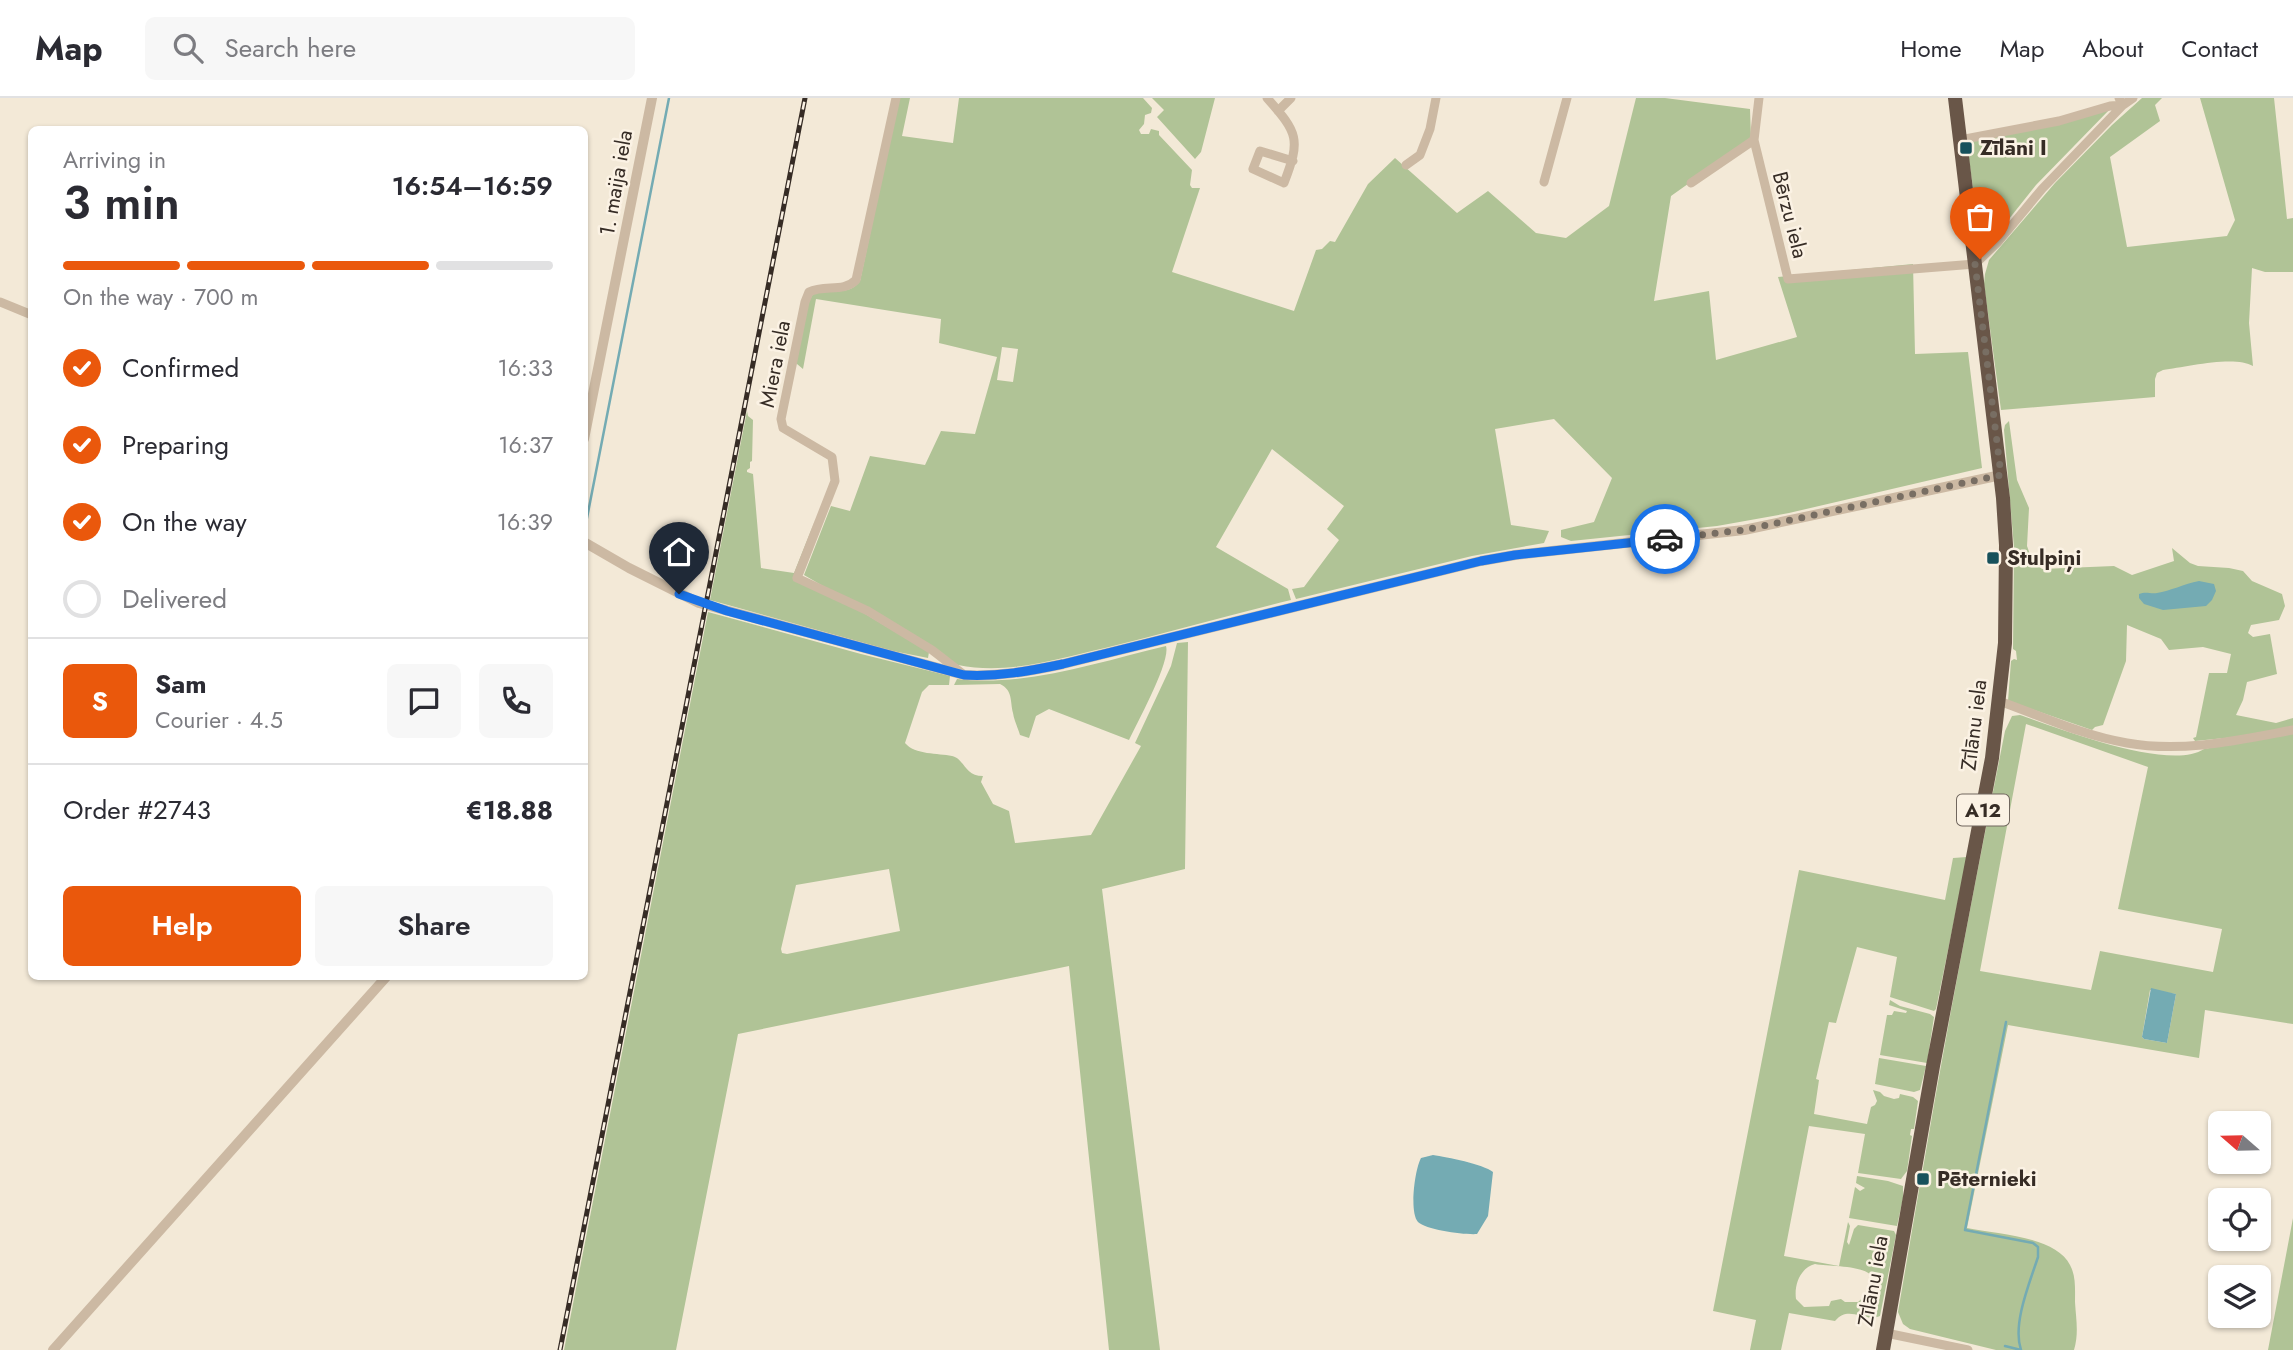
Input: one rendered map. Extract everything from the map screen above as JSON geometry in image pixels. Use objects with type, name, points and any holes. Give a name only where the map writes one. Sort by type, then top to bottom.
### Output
[{"type":"highway","name":"Zīlānu iela","points":[[1882,1350],[1992,758],[2007,603],[2001,475],[1955,98]]},
{"type":"street","name":"1. maija iela","points":[[588,419],[652,98]]},
{"type":"street","name":"Miera iela","points":[[896,98],[856,280],[842,288],[819,287],[809,292],[805,302],[781,419],[783,428],[832,457],[835,481],[797,579],[868,611],[932,650],[964,675]]},
{"type":"street","points":[[1267,98],[1290,125],[1294,137],[1293,161],[1284,183],[1254,169],[1260,151],[1293,161]]},
{"type":"street","points":[[1278,111],[1291,98]]},
{"type":"street","points":[[1406,165],[1420,155],[1430,129],[1436,98]]},
{"type":"street","points":[[1544,183],[1567,98]]},
{"type":"street","name":"Bērzu iela","points":[[1759,98],[1754,140],[1788,279],[1975,264]]},
{"type":"street","points":[[1960,140],[2059,121],[2133,98]]},
{"type":"street","points":[[1975,264],[1998,242],[2121,102]]},
{"type":"street","points":[[1691,183],[1754,140]]},
{"type":"street","points":[[0,302],[28,313]]},
{"type":"street","points":[[588,544],[699,603],[964,675],[985,676],[1063,664],[1481,561],[1744,530],[2001,475]]},
{"type":"street","points":[[1999,701],[2128,744],[2187,747],[2293,730]]},
{"type":"street","points":[[53,1350],[383,980]]},
{"type":"street","points":[[1886,1333],[1968,1350]]},
{"type":"green space","points":[[899,98],[910,98],[902,136],[953,143],[959,98],[1143,98],[1152,108],[1151,113],[1145,115],[1144,124],[1139,130],[1141,134],[1149,134],[1151,129],[1159,131],[1159,135],[1192,170],[1192,188],[1200,188],[1172,272],[1294,311],[1316,250],[1322,249],[1330,241],[1335,242],[1368,184],[1395,158],[1457,213],[1488,191],[1536,233],[1566,238],[1609,206],[1636,98],[1665,98],[1750,109],[1751,139],[1671,196],[1654,301],[1709,291],[1716,360],[1797,337],[1778,277],[1913,264],[1915,354],[1968,352],[1982,468],[1789,513],[1717,526],[1571,541],[1561,537],[1561,530],[1594,522],[1612,478],[1554,419],[1495,429],[1511,525],[1549,531],[1544,543],[1472,556],[1296,599],[1292,589],[1304,587],[1339,540],[1327,529],[1344,506],[1272,449],[1216,547],[1288,589],[1291,600],[1051,661],[995,668],[958,665],[804,575],[831,506],[850,511],[870,456],[925,465],[941,431],[975,434],[997,357],[939,343],[941,319],[816,299],[803,369],[796,360],[807,305],[813,294],[844,291],[860,281]],"holes":[[[1002,347],[1018,349],[1013,382],[997,380]]]},
{"type":"green space","points":[[1152,98],[1215,98],[1201,152],[1195,159],[1157,117],[1164,110]]},
{"type":"green space","points":[[2142,98],[2162,98],[2155,105],[2160,121],[2110,157],[2127,247],[2227,236],[2235,220],[2200,98],[2274,98],[2287,219],[2293,218],[2293,272],[2265,272],[2252,268],[2249,323],[2253,366],[2222,362],[2163,370],[2157,373],[2155,379],[2155,397],[2001,410],[1984,284],[1989,260],[2055,183]]},
{"type":"green space","points":[[2111,108],[2036,185],[1989,244],[1981,245],[1967,145],[1969,142]]},
{"type":"green space","points":[[747,411],[753,420],[752,461],[747,472],[753,474],[761,568],[794,573],[816,518],[794,577],[852,606],[929,652],[928,658],[893,651],[710,600]]},
{"type":"green space","points":[[2009,421],[2017,480],[2029,508],[2027,546],[2032,560],[2042,569],[2114,566],[2132,575],[2174,561],[2172,548],[2190,563],[2243,571],[2252,581],[2282,594],[2285,606],[2279,620],[2251,625],[2248,633],[2253,637],[2270,634],[2277,674],[2247,682],[2236,715],[2276,723],[2293,718],[2293,727],[2195,741],[2193,738],[2196,737],[2209,673],[2227,673],[2231,654],[2203,647],[2169,650],[2161,639],[2127,625],[2126,661],[2103,725],[2092,730],[2008,701],[2011,661],[2017,660],[2016,651],[2013,649],[2014,547],[2004,430]]},
{"type":"green space","points":[[708,612],[950,676],[949,685],[929,685],[922,692],[905,743],[921,752],[952,756],[960,760],[972,773],[983,776],[981,782],[993,804],[1009,811],[1015,843],[1091,835],[1141,746],[1135,743],[1171,666],[1177,643],[1188,642],[1185,869],[1102,889],[1160,1350],[1109,1350],[1069,966],[738,1034],[676,1350],[564,1350]],"holes":[[[889,869],[900,931],[787,954],[782,953],[781,949],[796,885]]]},
{"type":"green space","points":[[1166,646],[1159,678],[1129,740],[1049,709],[1036,716],[1029,738],[1020,735],[1010,696],[1004,686],[954,685],[957,679],[984,681],[1063,672]]},
{"type":"green space","points":[[2020,715],[2113,746],[2166,755],[2188,755],[2204,749],[2293,733],[2293,1024],[2205,1010],[2199,1058],[2008,1025],[1967,1228],[2039,1242],[2063,1255],[2074,1278],[2077,1332],[2074,1350],[1996,1350],[1910,1329],[1903,1324],[1898,1312],[1920,1184],[1923,1184],[1925,1175],[1922,1174],[1941,1063],[2005,731],[2012,716]],"holes":[[[2026,724],[2148,767],[2118,909],[2222,929],[2213,972],[2100,951],[2091,990],[1980,971]],[[2150,990],[2176,994],[2167,1043],[2142,1037]]]},
{"type":"green space","points":[[1967,857],[1936,1009],[1934,1011],[1890,997],[1897,957],[1857,947],[1836,1023],[1829,1022],[1816,1079],[1819,1080],[1814,1114],[1867,1124],[1871,1107],[1877,1101],[1873,1090],[1894,1099],[1899,1098],[1900,1094],[1918,1101],[1914,1129],[1911,1129],[1910,1135],[1907,1171],[1901,1179],[1858,1173],[1865,1134],[1809,1126],[1784,1256],[1839,1266],[1848,1222],[1849,1245],[1858,1225],[1894,1231],[1896,1235],[1880,1316],[1874,1318],[1846,1314],[1835,1321],[1789,1313],[1781,1350],[1750,1350],[1756,1320],[1713,1311],[1799,870],[1945,900],[1953,858]],"holes":[[[1815,1264],[1866,1272],[1873,1277],[1876,1284],[1874,1295],[1865,1296],[1858,1302],[1845,1302],[1841,1299],[1831,1301],[1829,1306],[1804,1307],[1796,1299],[1796,1288],[1805,1269]]]},
{"type":"green space","points":[[1890,1000],[1934,1017],[1927,1063],[1880,1055],[1887,1015],[1892,1015],[1894,1011],[1907,1011],[1889,1005]]},
{"type":"green space","points":[[1879,1058],[1926,1066],[1920,1090],[1914,1092],[1875,1084]]},
{"type":"green space","points":[[1857,1176],[1903,1186],[1897,1226],[1849,1218],[1855,1187],[1860,1191],[1865,1188],[1856,1183]]},
{"type":"green space","points":[[2293,1218],[2293,1350],[2268,1350]]},
{"type":"water","points":[[2199,581],[2214,584],[2216,591],[2206,606],[2163,610],[2144,604],[2139,598],[2141,593],[2162,592]]},
{"type":"water","points":[[2151,988],[2176,994],[2167,1043],[2142,1037]]},
{"type":"water","points":[[1433,1155],[1456,1159],[1493,1172],[1488,1216],[1477,1234],[1437,1230],[1422,1225],[1415,1217],[1413,1200],[1417,1171],[1421,1158]]},
{"type":"waterway","points":[[588,513],[669,98]]},
{"type":"waterway","points":[[2006,1022],[1965,1230],[2033,1243],[2038,1247],[2038,1257],[2020,1316],[2021,1350]]},
{"type":"waterway","points":[[2005,1346],[2021,1350]]},
{"type":"railway","points":[[560,1350],[805,98]]},
{"type":"way so far","points":[[1665,539],[1744,530],[2001,475],[1975,264],[1980,259]]},
{"type":"place","name":"Zīlāni I","points":[[1966,148]]},
{"type":"place","name":"Stulpiņi","points":[[1993,558]]},
{"type":"place","name":"Pēternieki","points":[[1923,1179]]},
{"type":"route","points":[[679,594],[699,603],[964,675],[985,676],[1063,664],[1481,561],[1665,539]]}]
